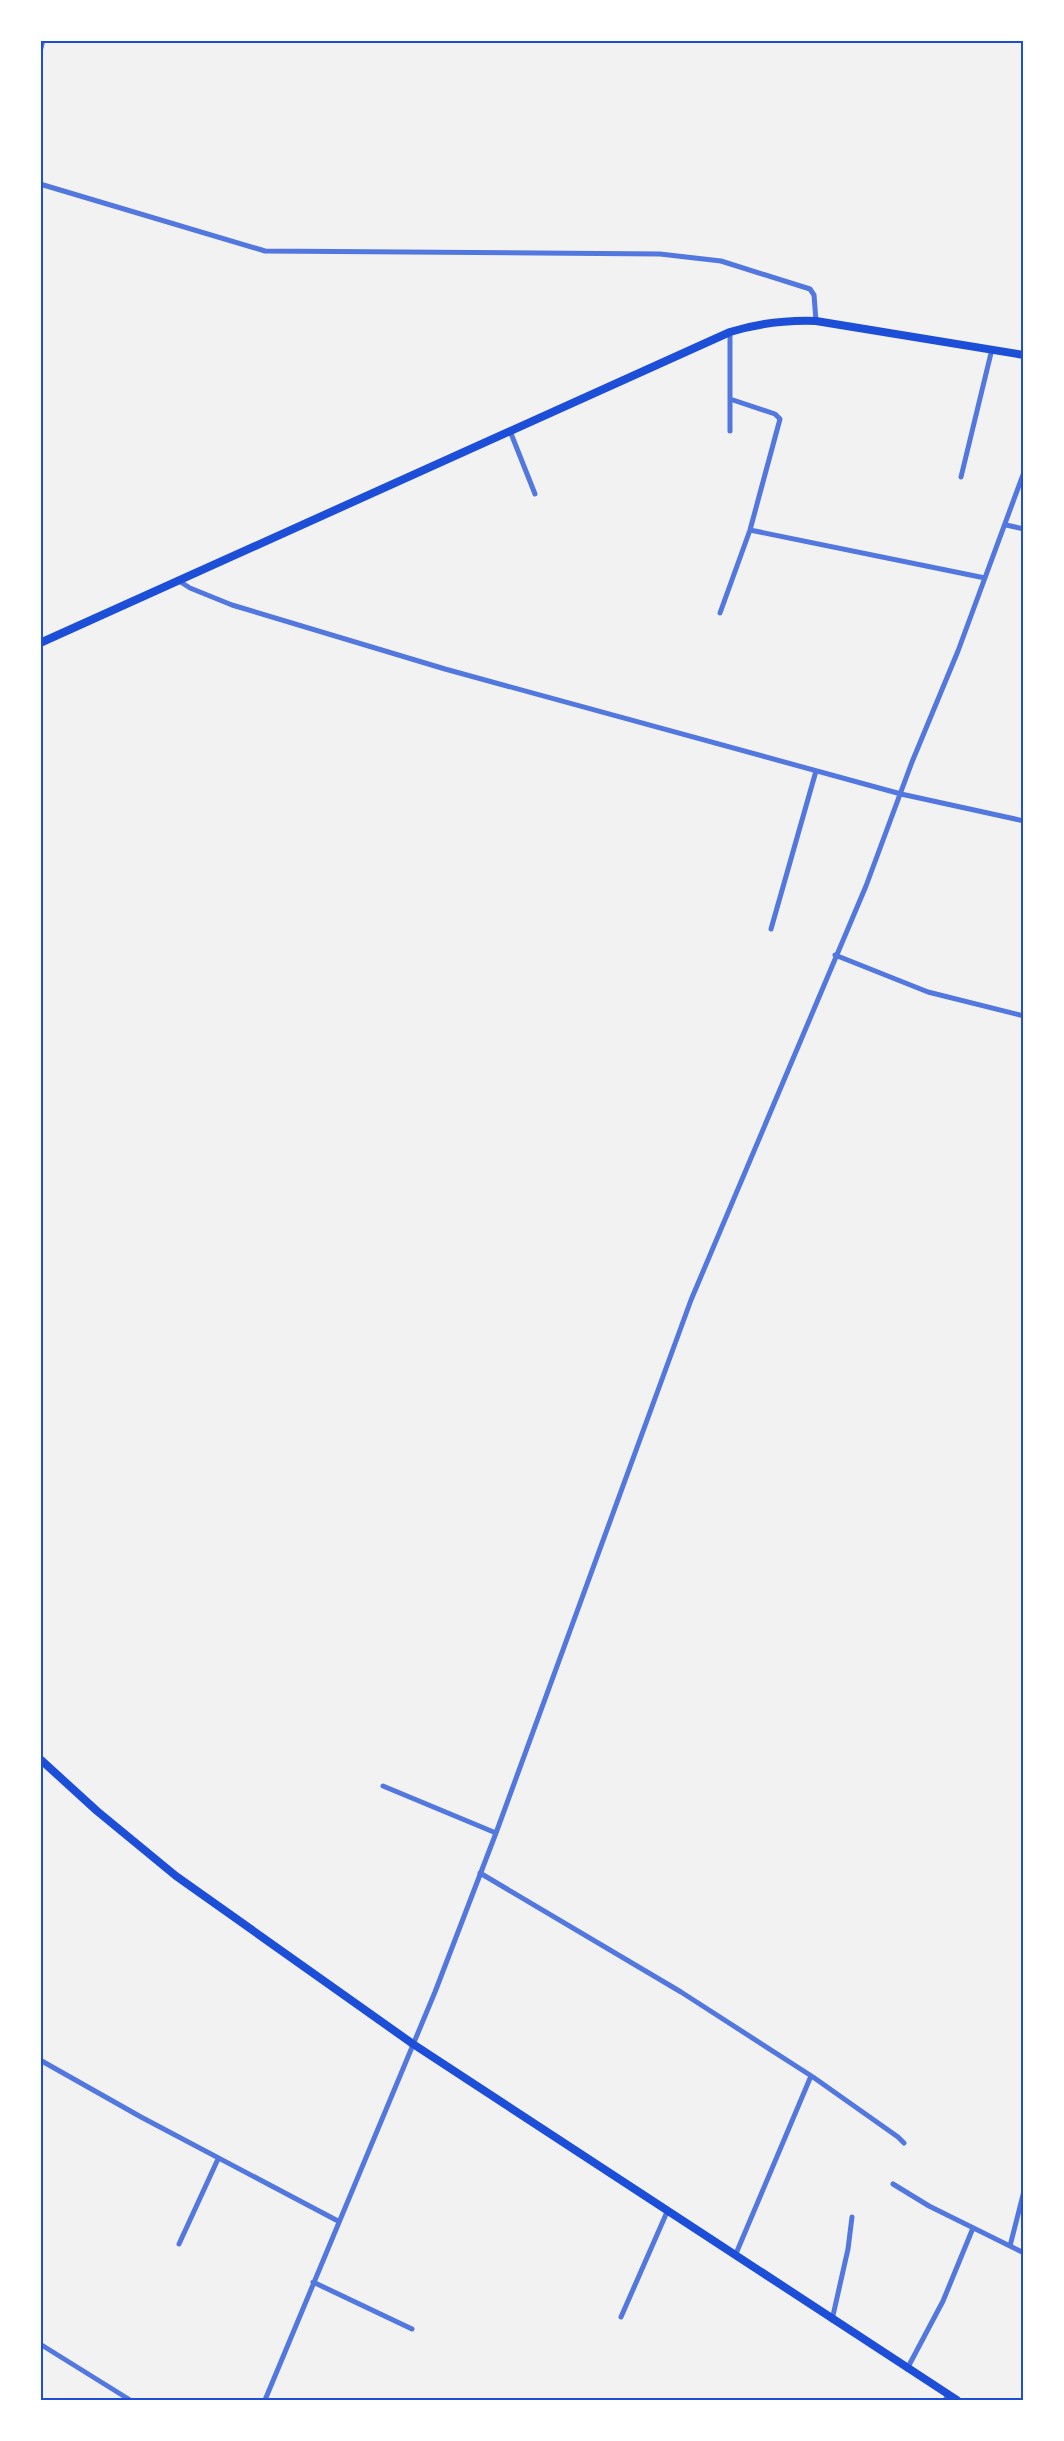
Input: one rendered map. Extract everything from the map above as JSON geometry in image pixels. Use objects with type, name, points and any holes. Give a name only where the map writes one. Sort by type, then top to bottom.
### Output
[{"type":"main road","points":[[40,643],[730,332],[758,323],[789,320],[816,321],[1023,355]]},
{"type":"main road","points":[[40,1759],[96,1811],[176,1876],[413,2044],[907,2369],[946,2398],[957,2400]]},
{"type":"street","points":[[40,52],[43,40]]},
{"type":"street","points":[[40,184],[265,251],[660,254],[721,261],[810,289],[814,296],[816,321]]},
{"type":"street","points":[[730,332],[730,431]]},
{"type":"street","points":[[961,477],[992,349]]},
{"type":"street","points":[[720,614],[750,530],[780,419],[775,414],[730,399]]},
{"type":"street","points":[[510,431],[536,494]]},
{"type":"street","points":[[265,2400],[435,1992],[496,1833],[691,1300],[866,886],[1006,525],[1023,472]]},
{"type":"street","points":[[1006,525],[1023,529]]},
{"type":"street","points":[[750,530],[985,578]]},
{"type":"street","points":[[179,581],[190,588],[232,605],[434,666],[901,794],[1023,821]]},
{"type":"street","points":[[771,929],[816,771]]},
{"type":"street","points":[[835,955],[928,992],[1023,1016]]},
{"type":"street","points":[[383,1786],[496,1833]]},
{"type":"street","points":[[480,1873],[681,1992],[811,2076],[904,2143]]},
{"type":"street","points":[[40,2060],[338,2221]]},
{"type":"street","points":[[735,2256],[811,2076]]},
{"type":"street","points":[[179,2244],[218,2158]]},
{"type":"street","points":[[893,2184],[899,2190],[1023,2253]]},
{"type":"street","points":[[1010,2246],[1023,2191]]},
{"type":"street","points":[[621,2317],[667,2212]]},
{"type":"street","points":[[832,2320],[849,2248],[852,2217]]},
{"type":"street","points":[[907,2369],[943,2301],[973,2228]]},
{"type":"street","points":[[313,2282],[412,2329]]},
{"type":"street","points":[[40,2344],[130,2400]]}]
